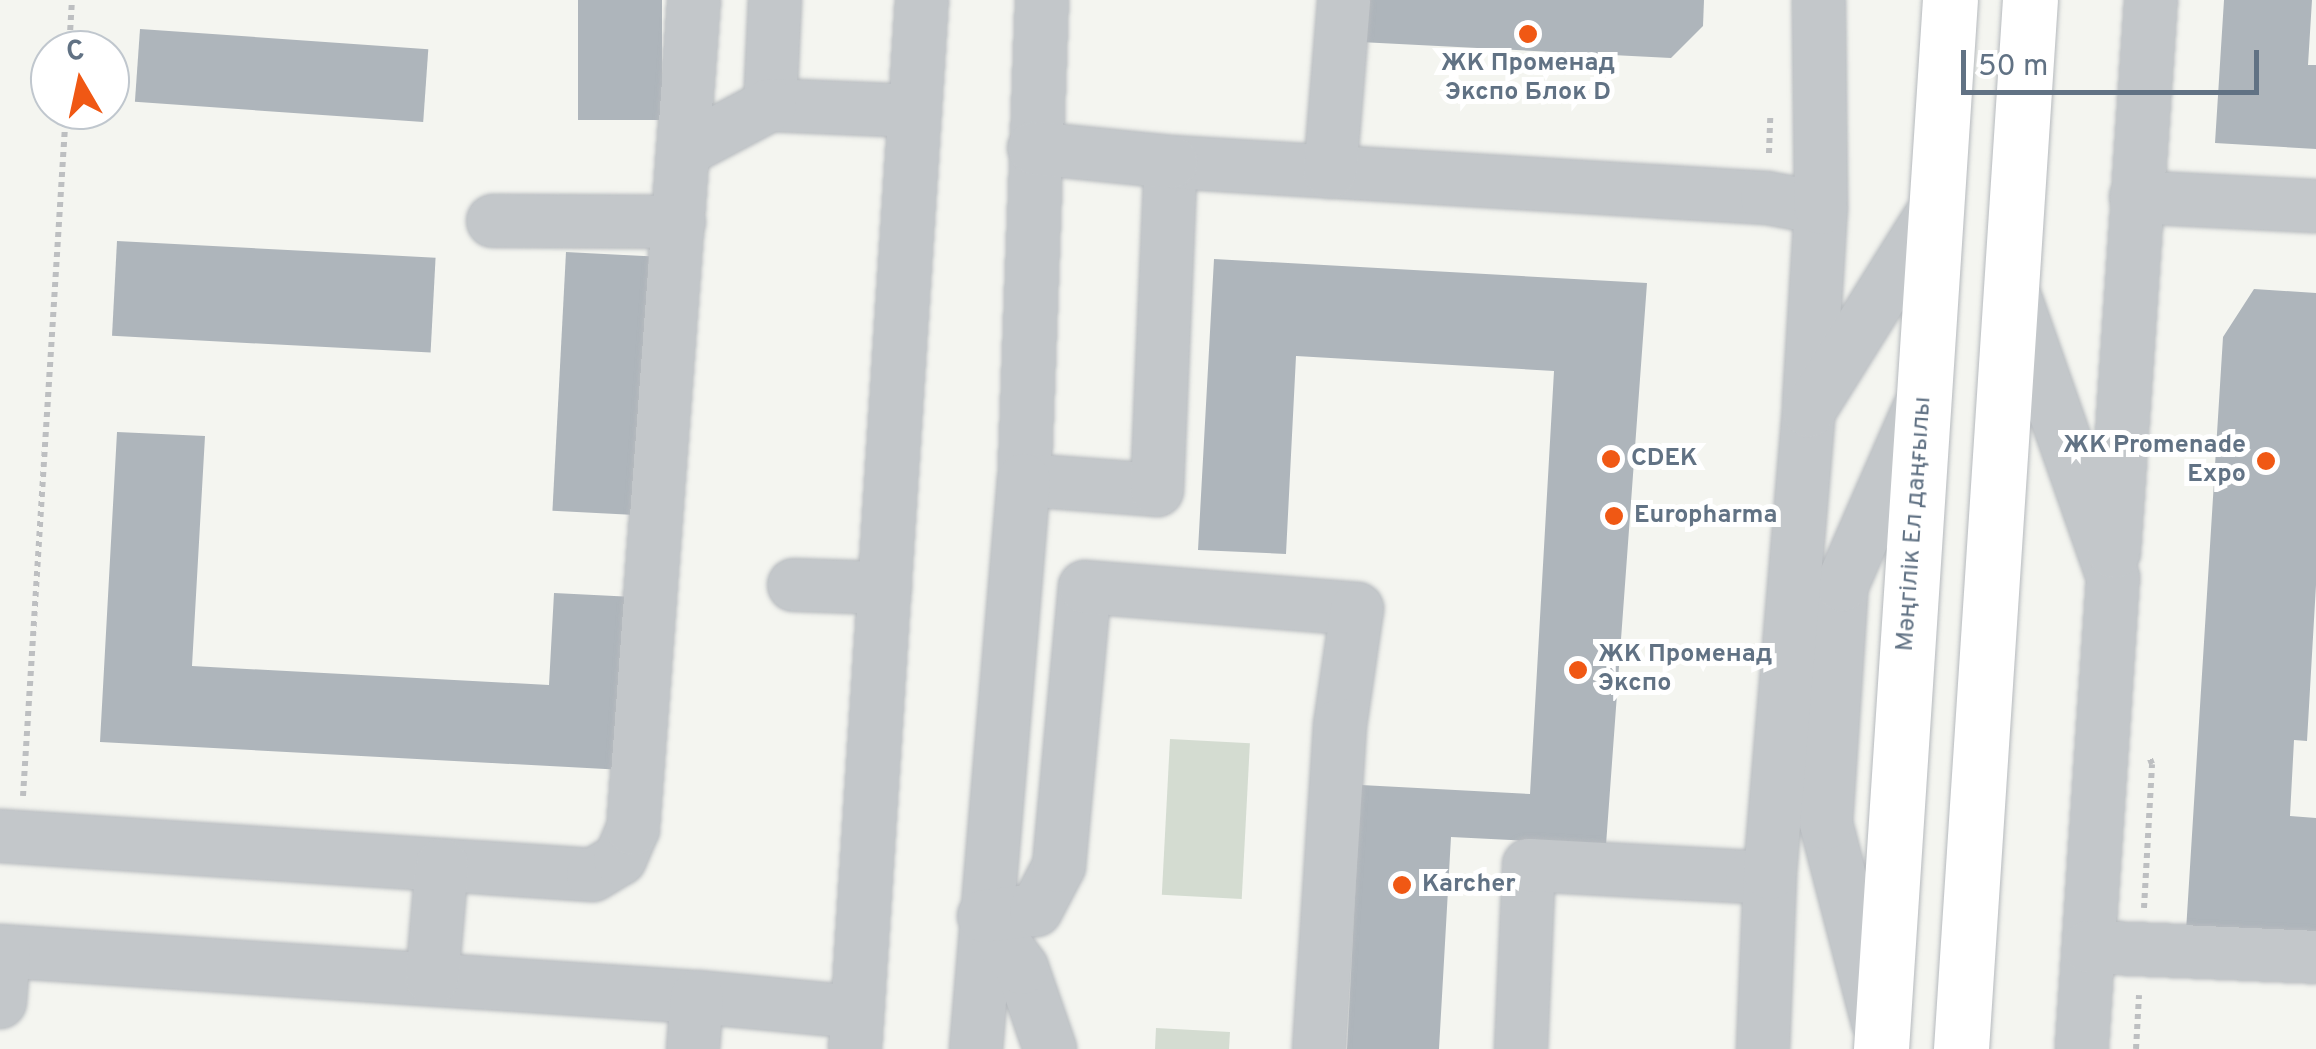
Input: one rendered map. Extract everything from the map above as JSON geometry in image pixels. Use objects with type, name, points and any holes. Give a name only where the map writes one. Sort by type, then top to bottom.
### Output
[{"type":"main road","name":"Мәңгілік Ел даңғылы","points":[[1881,1043],[1950,0]]},
{"type":"main road","points":[[1961,1049],[2030,0]]},
{"type":"street","points":[[10,837],[593,874],[620,859],[633,829],[694,0]]},
{"type":"street","points":[[770,105],[775,0]]},
{"type":"street","points":[[1,968],[432,979],[697,997],[856,1031],[922,0]]},
{"type":"street","points":[[976,1049],[984,916],[1024,480],[1042,0]]},
{"type":"street","points":[[1330,172],[1344,0]]},
{"type":"street","points":[[1762,1049],[1770,873],[1809,411],[1821,208],[1818,0]]},
{"type":"street","points":[[2082,1049],[2151,0]]},
{"type":"street","points":[[685,150],[770,105],[915,111]]},
{"type":"street","points":[[1034,148],[1171,162],[1766,198],[1821,208]]},
{"type":"street","points":[[1024,480],[1157,490],[1171,162]]},
{"type":"street","points":[[2136,197],[2316,206]]},
{"type":"street","points":[[1809,411],[1936,206]]},
{"type":"street","points":[[493,221],[679,222]]},
{"type":"street","points":[[2011,287],[2113,578]]},
{"type":"street","points":[[2042,377],[2096,376],[2125,366]]},
{"type":"street","points":[[794,586],[886,588]]},
{"type":"street","points":[[984,916],[1036,910],[1059,866],[1085,588],[1357,609],[1340,726],[1319,1049]]},
{"type":"street","points":[[432,979],[442,865]]},
{"type":"street","points":[[1522,1049],[1528,865],[1752,877],[1770,873]]},
{"type":"street","points":[[984,916],[1022,968],[1050,1049]]},
{"type":"street","points":[[2089,947],[2316,957]]},
{"type":"street","points":[[693,1049],[697,997]]},
{"type":"path","points":[[70,30],[72,0]]},
{"type":"path","points":[[10,837],[64,130]]},
{"type":"shaded area","points":[[1170,739],[1250,743],[1242,899],[1162,895]]},
{"type":"shaded area","points":[[1156,1028],[1230,1032],[1229,1049],[1155,1049]]},
{"type":"building","points":[[578,0],[662,0],[662,120],[578,120]]},
{"type":"building","name":"ЖК Променад Экспо Блок D","points":[[1363,0],[1704,0],[1703,26],[1671,58],[1360,42]]},
{"type":"building","points":[[2224,0],[2312,0],[2308,65],[2316,65],[2316,149],[2215,143]]},
{"type":"building","points":[[140,29],[428,49],[423,122],[135,102]]},
{"type":"building","points":[[117,241],[436,258],[431,353],[112,336]]},
{"type":"building","points":[[566,252],[649,256],[635,515],[552,511]]},
{"type":"building","name":"ЖК Променад Экспо","points":[[1214,259],[1647,283],[1606,845],[1451,837],[1439,1049],[1347,1049],[1361,785],[1530,794],[1554,371],[1296,356],[1286,554],[1198,550]]},
{"type":"building","name":"ЖК Promenade Expo","points":[[2254,289],[2316,293],[2316,585],[2307,741],[2294,740],[2290,816],[2316,818],[2316,937],[2186,931],[2223,337]]},
{"type":"building","points":[[117,432],[205,436],[192,666],[549,685],[554,593],[634,597],[624,770],[100,742]]},
{"type":"place","name":"ЖК Променад Экспо Блок D","points":[[1528,34]]},
{"type":"place","name":"CDEK","points":[[1611,459]]},
{"type":"place","name":"ЖК Promenade Expo","points":[[2266,461]]},
{"type":"place","name":"Europharma","points":[[1614,516]]},
{"type":"place","name":"ЖК Променад Экспо","points":[[1578,670]]},
{"type":"place","name":"Karcher","points":[[1402,885]]}]
